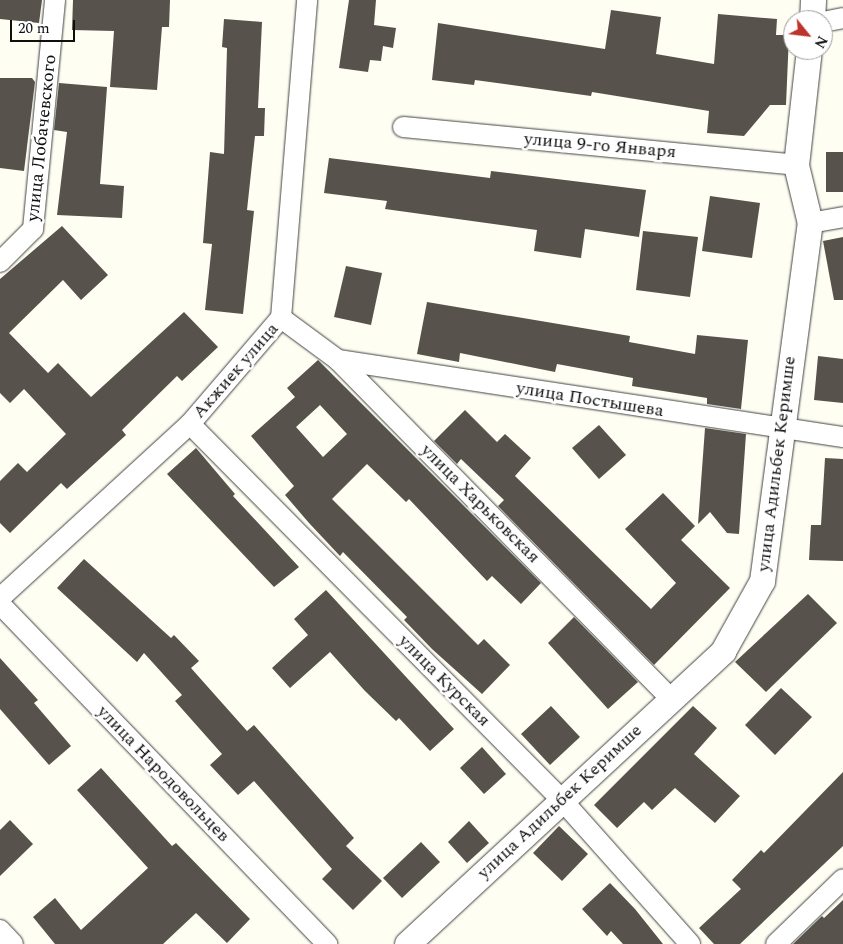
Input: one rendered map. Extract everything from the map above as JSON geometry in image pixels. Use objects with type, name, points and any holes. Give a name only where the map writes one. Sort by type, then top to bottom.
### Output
[{"type":"street","name":"улица Лобачевского","points":[[0,262],[33,229],[55,0]]},
{"type":"street","name":"Акжиек улица","points":[[0,598],[190,424],[281,318],[307,0]]},
{"type":"street","name":"улица Адильбек Керимше","points":[[407,944],[561,799],[723,651],[762,581],[810,223],[796,165],[807,60]]},
{"type":"street","name":"улица 9-го Января","points":[[403,127],[796,165]]},
{"type":"street","points":[[810,223],[843,217]]},
{"type":"street","name":"улица Харьковская","points":[[281,318],[338,360],[671,699]]},
{"type":"street","name":"улица Постышева","points":[[338,360],[781,430],[843,437]]},
{"type":"street","name":"улица Курская","points":[[190,424],[561,799],[690,944]]},
{"type":"street","name":"улица Народовольцев","points":[[0,604],[327,944]]},
{"type":"street","points":[[776,944],[843,878]]},
{"type":"street","points":[[0,930],[13,944]]},
{"type":"building","points":[[0,0],[42,0],[39,23],[0,19]]},
{"type":"building","points":[[73,0],[170,0],[169,27],[162,27],[157,90],[110,87],[114,31],[72,30]]},
{"type":"building","points":[[349,0],[376,0],[374,25],[396,28],[393,48],[383,46],[381,61],[370,60],[368,72],[339,68]]},
{"type":"building","points":[[611,10],[661,17],[656,54],[714,64],[718,14],[777,19],[776,35],[783,35],[783,60],[788,60],[786,105],[770,105],[744,136],[707,133],[709,111],[592,92],[591,96],[475,80],[474,85],[432,80],[438,23],[605,49]]},
{"type":"building","points":[[224,19],[262,22],[258,108],[265,108],[264,136],[255,136],[247,210],[254,211],[243,314],[205,310],[212,244],[203,243],[210,152],[224,154],[227,48],[222,47]]},
{"type":"building","points":[[0,78],[32,78],[35,82],[24,171],[0,168]]},
{"type":"building","points":[[59,83],[107,87],[100,184],[124,186],[122,218],[57,215],[67,132],[54,130]]},
{"type":"building","points":[[826,152],[843,152],[843,192],[826,192]]},
{"type":"building","points":[[329,158],[490,178],[491,171],[646,190],[639,237],[585,229],[581,258],[534,251],[537,230],[385,209],[387,201],[324,193]]},
{"type":"building","points":[[710,196],[760,203],[752,258],[702,251]]},
{"type":"building","points":[[62,226],[108,275],[81,300],[63,280],[9,333],[48,373],[58,363],[91,397],[184,312],[218,347],[182,381],[177,376],[122,430],[126,435],[67,489],[61,483],[10,533],[0,523],[0,481],[18,463],[27,472],[66,434],[24,389],[10,403],[0,393],[0,279]]},
{"type":"building","points":[[643,231],[698,237],[690,297],[636,290]]},
{"type":"building","points":[[843,237],[843,300],[834,300],[823,241]]},
{"type":"building","points":[[346,266],[382,273],[371,325],[334,317]]},
{"type":"building","points":[[427,302],[630,336],[629,342],[695,354],[697,335],[748,340],[741,409],[707,404],[707,398],[632,386],[633,378],[557,364],[555,372],[460,353],[459,362],[417,354]]},
{"type":"building","points":[[818,356],[843,359],[843,403],[814,400]]},
{"type":"building","points":[[318,360],[541,583],[521,604],[492,576],[487,581],[409,499],[406,502],[367,464],[332,499],[478,645],[484,639],[510,665],[482,694],[432,649],[404,620],[407,617],[343,552],[340,556],[285,495],[294,486],[251,436],[295,397],[287,388]],"holes":[[[320,405],[347,434],[323,457],[296,427]]]},
{"type":"building","points":[[465,410],[497,442],[505,434],[531,458],[515,476],[651,609],[676,583],[625,529],[663,493],[695,526],[681,540],[730,588],[654,665],[498,506],[504,500],[461,459],[457,464],[434,441]]},
{"type":"building","points":[[599,425],[626,455],[599,479],[572,448]]},
{"type":"building","points":[[705,428],[746,434],[739,534],[727,533],[710,512],[698,524]]},
{"type":"building","points":[[196,448],[235,494],[233,496],[299,567],[274,587],[167,474]]},
{"type":"building","points":[[825,458],[843,459],[843,561],[809,560],[811,525],[821,525]]},
{"type":"building","points":[[84,559],[171,638],[174,635],[199,661],[191,668],[247,731],[254,725],[354,838],[346,846],[382,881],[353,910],[322,879],[332,869],[254,781],[238,795],[210,765],[222,754],[175,701],[182,695],[144,653],[137,662],[57,588]]},
{"type":"building","points":[[326,590],[454,729],[430,751],[399,718],[396,721],[365,691],[330,652],[290,688],[272,668],[308,635],[294,619]]},
{"type":"building","points":[[808,594],[837,623],[766,692],[735,662]]},
{"type":"building","points":[[574,617],[638,682],[608,709],[548,643]]},
{"type":"building","points":[[0,658],[38,700],[34,703],[71,746],[49,765],[0,709]]},
{"type":"building","points":[[781,688],[812,717],[775,755],[745,725]]},
{"type":"building","points":[[551,706],[580,737],[550,765],[521,734]]},
{"type":"building","points":[[693,706],[717,728],[694,754],[740,796],[715,823],[675,788],[652,810],[644,802],[617,828],[594,805]]},
{"type":"building","points":[[482,747],[506,774],[484,794],[460,768]]},
{"type":"building","points":[[101,768],[172,846],[176,843],[250,919],[227,943],[196,913],[163,944],[55,944],[33,917],[55,898],[81,930],[148,868],[77,790]]},
{"type":"building","points":[[843,772],[843,846],[740,944],[714,944],[699,928],[741,889],[732,880],[761,850],[764,853]]},
{"type":"building","points":[[10,820],[33,844],[0,876],[0,830]]},
{"type":"building","points":[[469,821],[489,843],[467,863],[448,842]]},
{"type":"building","points":[[559,826],[588,854],[562,881],[533,853]]},
{"type":"building","points":[[421,842],[440,862],[402,898],[383,878]]},
{"type":"building","points":[[610,883],[635,909],[663,944],[623,944],[611,931],[607,936],[582,909]]},
{"type":"building","points":[[843,900],[843,944],[793,944],[822,916],[824,918]]}]
